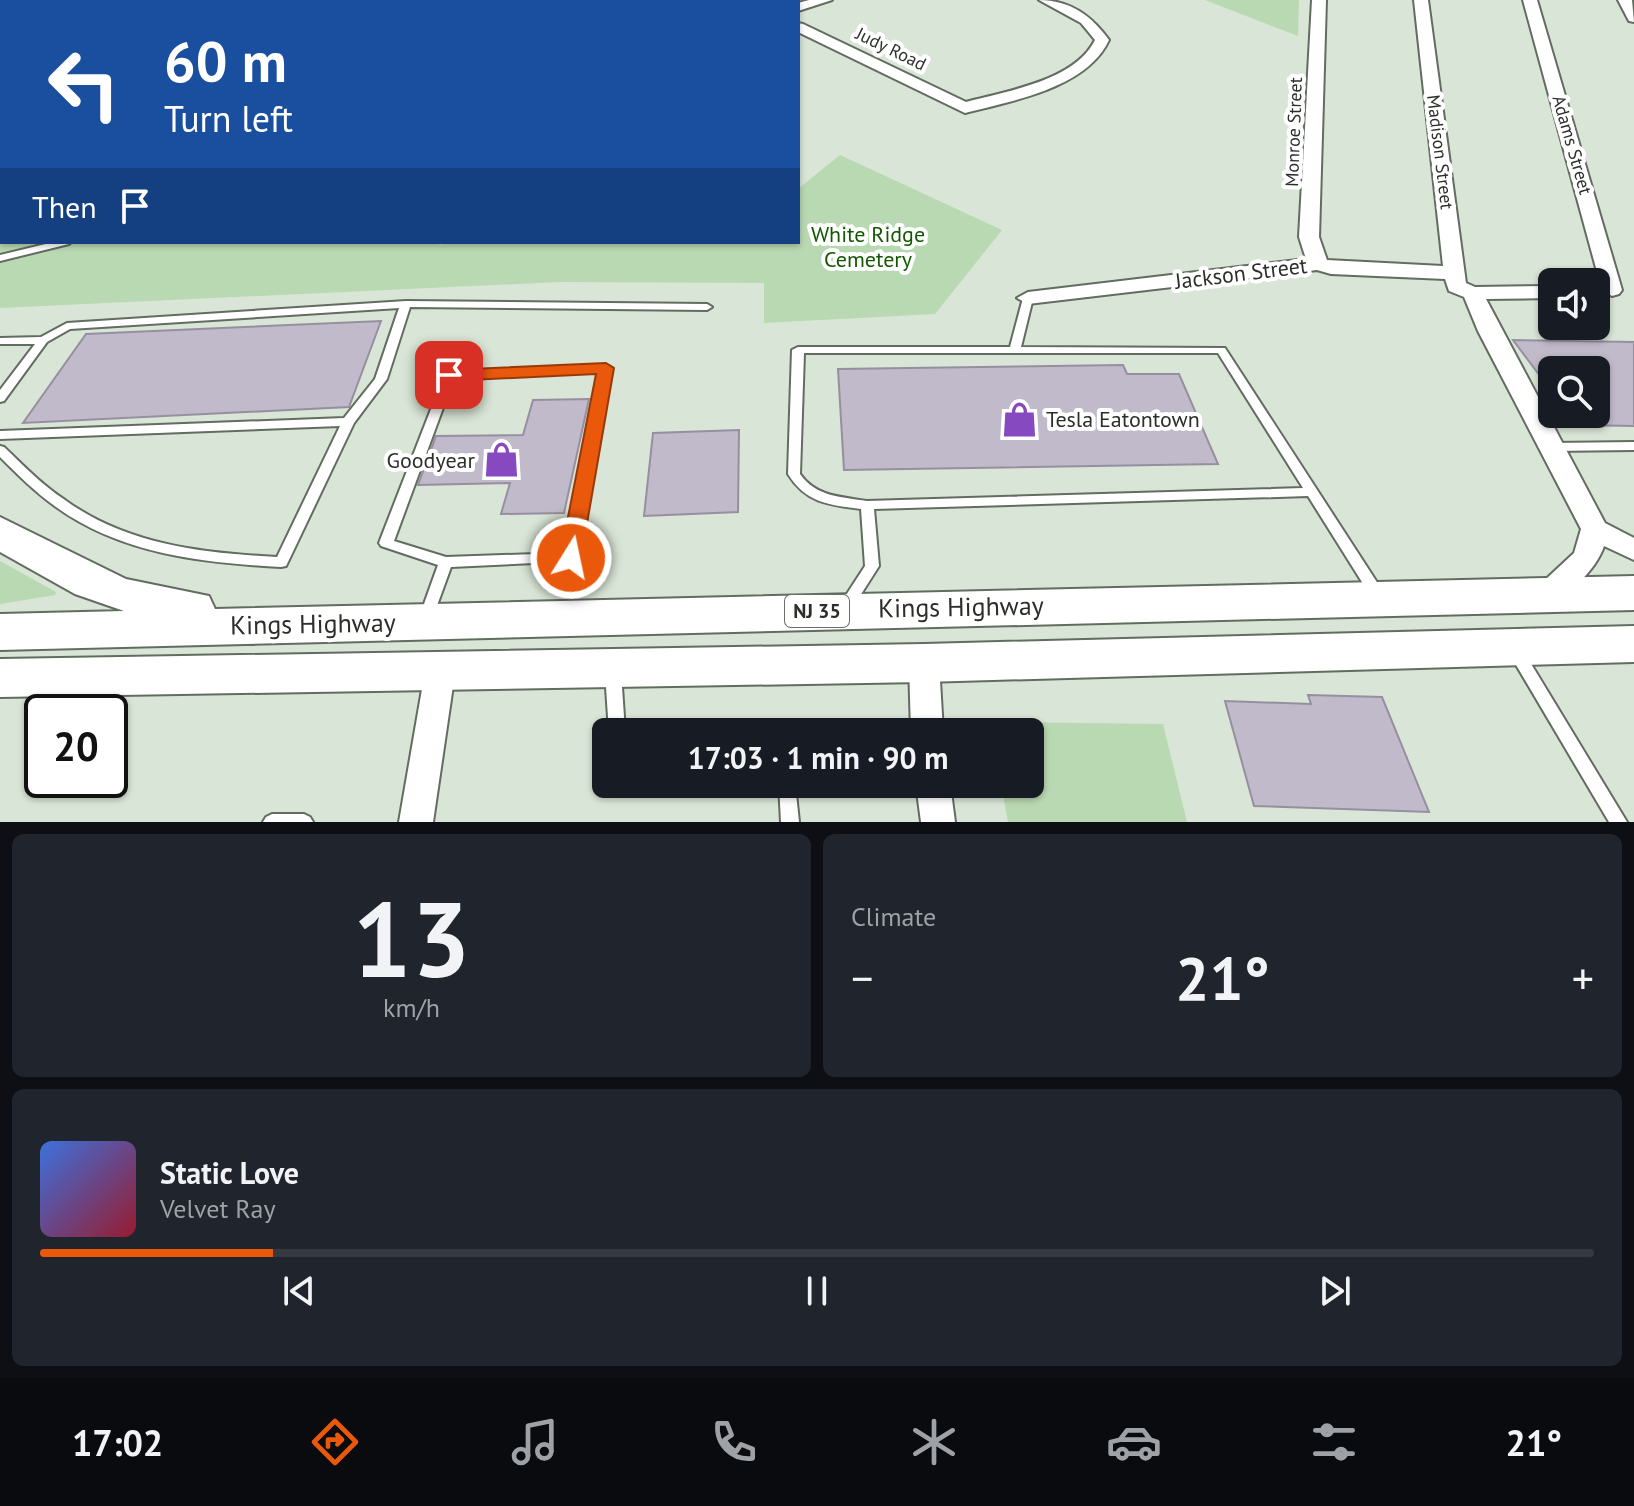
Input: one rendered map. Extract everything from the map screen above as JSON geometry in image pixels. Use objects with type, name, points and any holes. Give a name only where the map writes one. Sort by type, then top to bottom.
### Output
[{"type":"main road","points":[[0,532],[83,582],[145,603],[347,624]]},
{"type":"main road","name":"Kings Highway","points":[[0,632],[1634,593]]},
{"type":"main road","points":[[0,678],[924,663],[1634,644]]},
{"type":"street","points":[[800,6],[825,0]]},
{"type":"street","name":"Judy Road","points":[[800,28],[963,116],[1076,70],[1097,55],[1102,40],[1093,26],[1046,0]]},
{"type":"street","name":"Monroe Street","points":[[1318,264],[1309,237],[1319,0]]},
{"type":"street","name":"Madison Street","points":[[1421,0],[1454,273]]},
{"type":"street","name":"Adams Street","points":[[1530,0],[1614,290]]},
{"type":"street","points":[[1625,0],[1634,18]]},
{"type":"street","name":"Jackson Street","points":[[1028,298],[1318,264],[1331,268],[1454,273]]},
{"type":"street","points":[[1454,273],[1456,287],[1473,293],[1538,292]]},
{"type":"street","points":[[1473,293],[1489,331],[1595,529],[1634,550]]},
{"type":"street","points":[[1545,593],[1586,558],[1595,529]]},
{"type":"street","points":[[924,663],[926,718]]},
{"type":"street","points":[[416,822],[440,672]]},
{"type":"street","points":[[935,798],[938,822]]},
{"type":"lane","points":[[0,258],[58,244]]},
{"type":"lane","points":[[1015,349],[1028,298]]},
{"type":"lane","points":[[0,450],[56,505],[141,546],[229,560],[281,562],[348,422],[381,379],[406,304]]},
{"type":"lane","points":[[0,398],[43,340],[67,326],[406,304],[707,307]]},
{"type":"lane","points":[[0,341],[43,340]]},
{"type":"lane","points":[[1311,492],[867,505],[820,497],[802,490],[794,474],[798,350],[1221,350],[1379,597]]},
{"type":"lane","points":[[606,368],[571,558],[446,562],[386,543],[449,375],[606,368]]},
{"type":"lane","points":[[0,435],[348,422]]},
{"type":"lane","points":[[1551,447],[1634,446]]},
{"type":"lane","points":[[844,610],[872,566],[867,505]]},
{"type":"lane","points":[[425,621],[446,562]]},
{"type":"lane","points":[[1514,647],[1618,822]]},
{"type":"lane","points":[[613,668],[616,718]]},
{"type":"lane","points":[[0,691],[47,678]]},
{"type":"lane","points":[[788,798],[790,822]]},
{"type":"lane","points":[[272,822],[304,822]]},
{"type":"green space","points":[[1205,0],[1299,0],[1298,36]]},
{"type":"green space","name":"White Ridge Cemetery","points":[[840,155],[1002,230],[935,314],[764,323],[764,283],[560,282],[0,308],[0,244],[800,244],[800,187]]},
{"type":"green space","points":[[0,561],[56,592],[55,595],[0,604]]},
{"type":"green space","points":[[1044,723],[1163,724],[1187,822],[1008,822],[1004,798],[1044,798]]},
{"type":"building","points":[[381,321],[349,407],[23,423],[86,334]]},
{"type":"building","points":[[1513,340],[1634,342],[1634,426],[1610,426],[1610,356],[1538,356],[1538,373]]},
{"type":"building","name":"Tesla Eatontown","points":[[1123,365],[1127,374],[1179,374],[1218,464],[844,470],[838,369]]},
{"type":"building","name":"Goodyear","points":[[589,399],[564,513],[501,514],[510,483],[418,485],[436,436],[523,435],[533,400]]},
{"type":"building","points":[[739,430],[738,512],[644,516],[653,433]]},
{"type":"building","points":[[1308,695],[1382,697],[1429,812],[1254,806],[1225,701],[1311,704]]},
{"type":"place","name":"Tesla Eatontown","points":[[1020,419]]},
{"type":"place","name":"Goodyear","points":[[501,460]]},
{"type":"route","points":[[449,375],[606,368],[571,558]]}]
